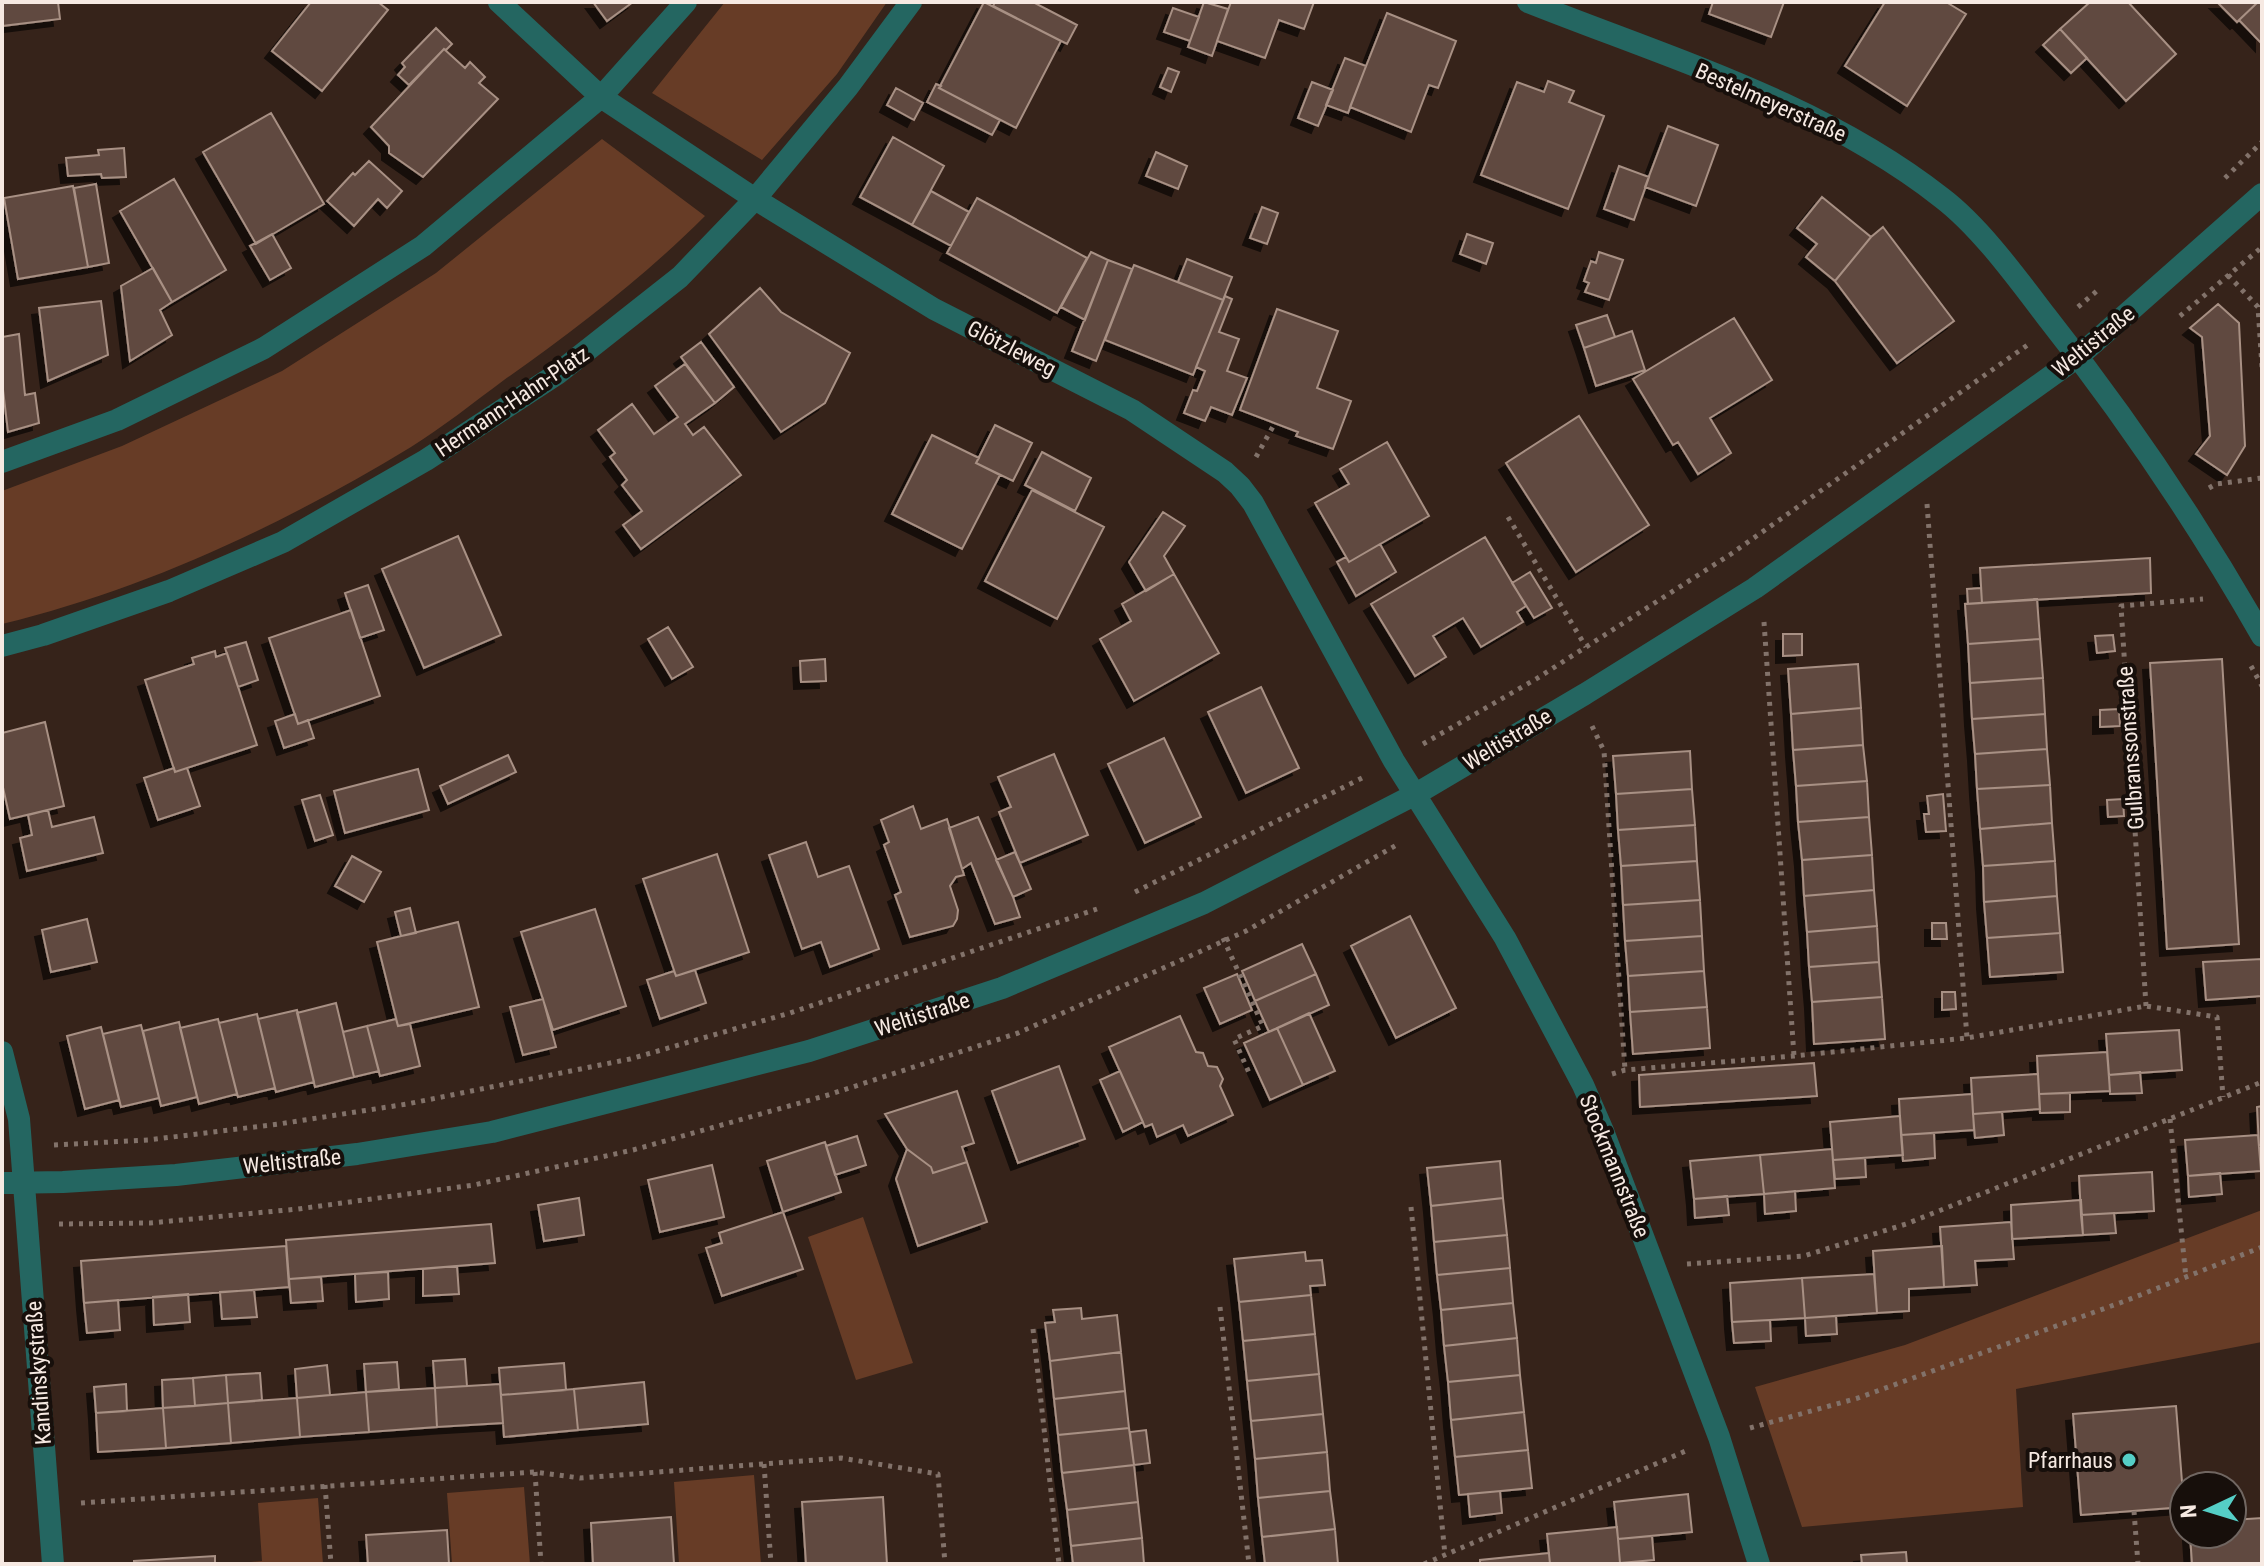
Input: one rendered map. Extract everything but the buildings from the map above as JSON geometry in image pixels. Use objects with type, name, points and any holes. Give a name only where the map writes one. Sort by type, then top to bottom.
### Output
[{"type":"street","name":"Glötzleweg","points":[[499,2],[601,97],[755,199],[934,309],[1132,410],[1225,472],[1253,503],[1394,761],[1416,794]]},
{"type":"street","points":[[2,462],[117,420],[264,348],[423,246],[601,97],[686,2]]},
{"type":"street","name":"Hermann-Hahn-Platz","points":[[2,646],[169,591],[283,542],[426,460],[557,374],[680,277],[755,199],[848,87],[911,2]]},
{"type":"street","name":"Bestelmeyerstraße","points":[[1528,2],[1782,102],[1860,143],[1944,199],[2001,258],[2079,356]]},
{"type":"street","name":"Weltistraße","points":[[13,1183],[176,1175],[357,1154],[492,1132],[809,1051],[1002,988],[1207,902],[1416,794],[1755,588],[2079,356],[2262,194]]},
{"type":"street","points":[[2079,356],[2183,506],[2262,636]]},
{"type":"street","name":"Stockmannstraße","points":[[1416,794],[1505,938],[1583,1085],[1719,1437],[1759,1564]]},
{"type":"street","name":"Kandinskystraße","points":[[2,1052],[19,1119],[22,1147],[13,1183],[53,1564]]},
{"type":"path","points":[[2217,186],[2262,142]]},
{"type":"path","points":[[2207,245],[2229,276],[2258,307],[2262,367]]},
{"type":"path","points":[[1129,895],[1394,761],[1536,679],[1737,550],[2054,326],[2101,287]]},
{"type":"path","points":[[1254,463],[1275,423]]},
{"type":"path","points":[[1914,474],[1928,505],[1967,1038]]},
{"type":"path","points":[[2183,506],[2216,484],[2262,478]]},
{"type":"path","points":[[1508,517],[1586,647]]},
{"type":"path","points":[[1755,588],[1764,620],[1794,1056]]},
{"type":"path","name":"Gulbranssonstraße","points":[[2146,1006],[2121,606],[2238,596]]},
{"type":"path","points":[[1576,698],[1604,751],[1625,1070]]},
{"type":"path","points":[[1207,902],[1263,1026],[1234,1039],[1250,1075]]},
{"type":"path","points":[[22,1147],[148,1140],[279,1124],[407,1104],[630,1059],[790,1013],[1105,906]]},
{"type":"path","points":[[1583,1085],[1625,1070],[1967,1038],[2146,1006],[2217,1017],[2223,1097]]},
{"type":"path","points":[[1654,1266],[1804,1256],[1906,1224],[2262,1082]]},
{"type":"path","points":[[2170,1119],[2186,1278]]},
{"type":"path","points":[[1411,1207],[1445,1555]]},
{"type":"path","points":[[1424,1564],[1719,1437],[1858,1398],[2186,1278],[2262,1247]]},
{"type":"path","points":[[1220,1307],[1249,1564]]},
{"type":"path","points":[[1033,1329],[1059,1564]]},
{"type":"path","points":[[48,1505],[535,1472],[580,1478],[841,1458],[938,1474],[945,1564]]},
{"type":"path","points":[[764,1464],[771,1564]]},
{"type":"path","points":[[535,1472],[541,1564]]},
{"type":"path","points":[[325,1485],[331,1564]]},
{"type":"path","points":[[2134,1511],[2138,1564]]},
{"type":"shaded area","points":[[725,2],[887,2],[837,74],[762,160],[652,93]]},
{"type":"shaded area","points":[[602,139],[705,216],[608,302],[435,431],[314,502],[162,573],[56,610],[2,624],[2,491],[122,446],[282,371],[436,273]]},
{"type":"shaded area","points":[[2262,1210],[2262,1342],[2016,1389],[2023,1507],[1802,1527],[1755,1387],[1905,1345]]},
{"type":"shaded area","points":[[863,1217],[913,1363],[856,1380],[808,1237]]},
{"type":"shaded area","points":[[754,1475],[761,1564],[679,1564],[674,1482]]},
{"type":"shaded area","points":[[524,1487],[530,1564],[452,1564],[447,1493]]},
{"type":"shaded area","points":[[318,1498],[323,1564],[229,1564],[262,1561],[258,1503]]},
{"type":"place","name":"Pfarrhaus","points":[[2129,1460]]}]
